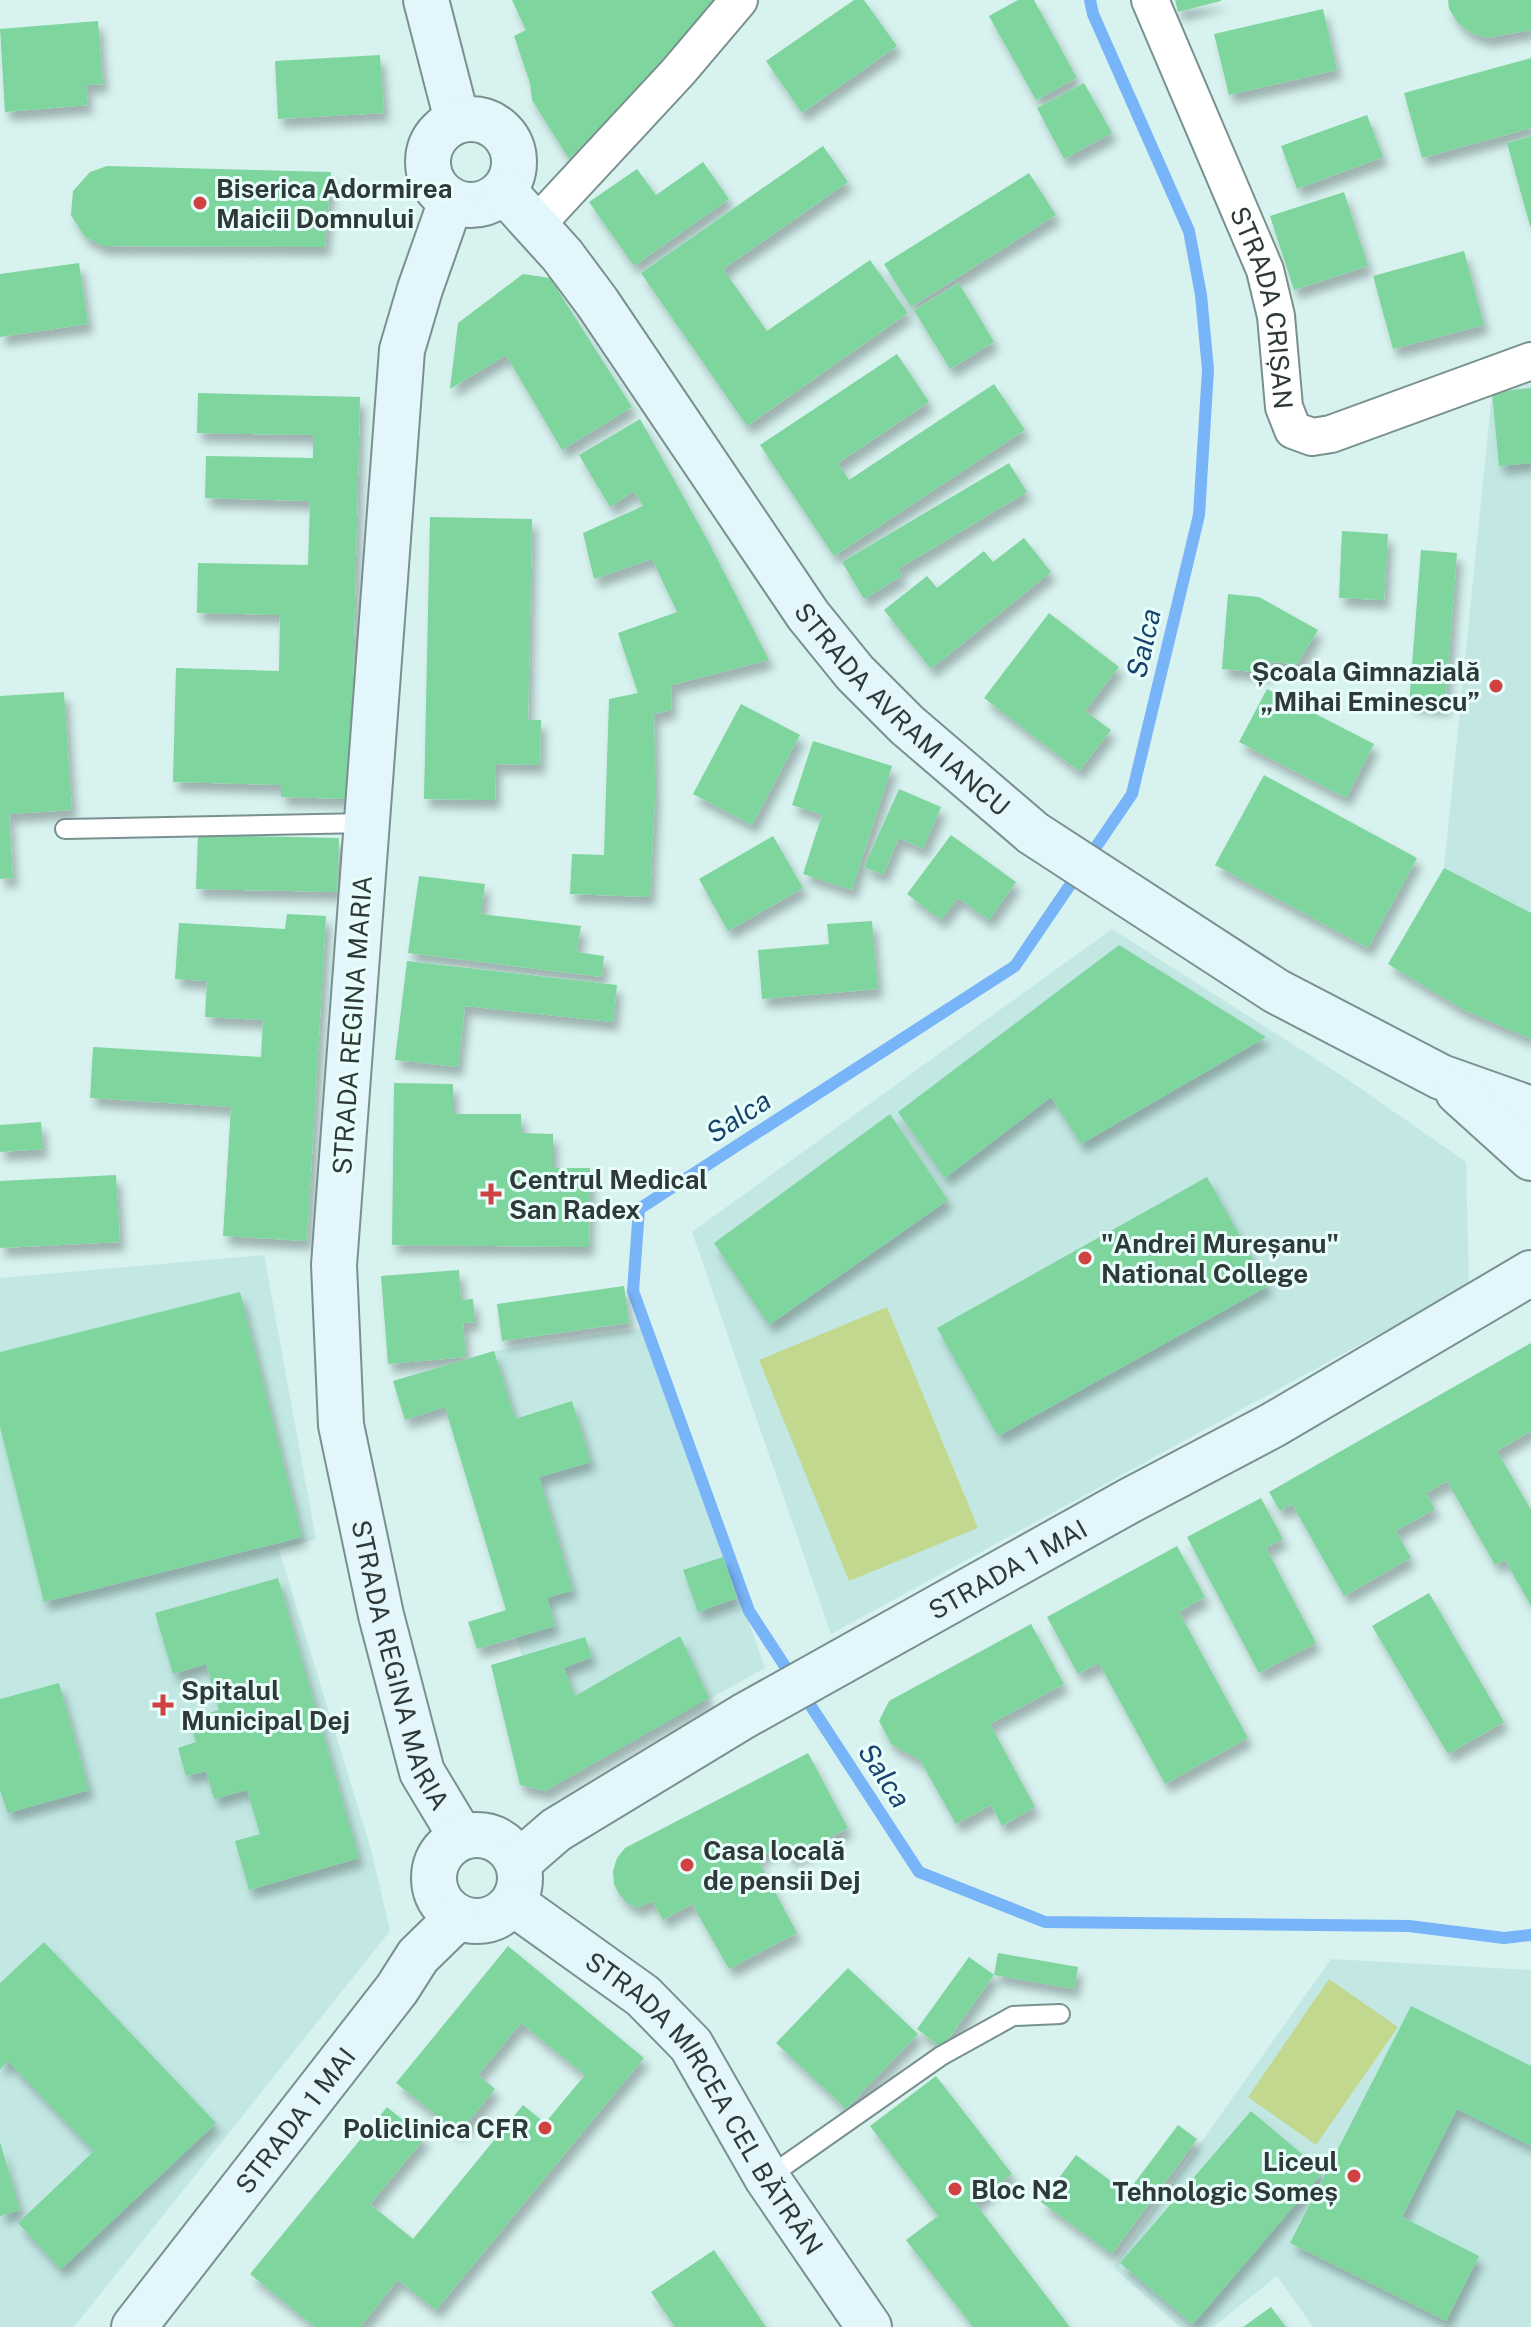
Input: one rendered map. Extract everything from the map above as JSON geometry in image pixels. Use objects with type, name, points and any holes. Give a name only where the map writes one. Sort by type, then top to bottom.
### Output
[{"type":"main road","points":[[426,0],[457,120]]},
{"type":"main road","points":[[480,119],[501,130],[515,161],[514,173],[504,191],[495,198],[473,205],[451,201],[435,186],[427,166],[430,143],[438,133],[457,120],[480,119]]},
{"type":"main road","name":"STRADA AVRAM IANCU","points":[[504,191],[536,225],[597,302],[808,615],[855,673],[907,725],[1033,833],[1276,991],[1441,1077],[1531,1109]]},
{"type":"main road","name":"STRADA REGINA MARIA","points":[[451,201],[402,350],[334,1265],[341,1425],[381,1615],[422,1772],[461,1837]]},
{"type":"main road","name":"STRADA AVRAM IANCU","points":[[1441,1077],[1531,1158]]},
{"type":"main road","name":"STRADA 1 MAI","points":[[516,1883],[556,1830],[744,1716],[1286,1417],[1518,1280],[1531,1253]]},
{"type":"main road","points":[[485,1835],[505,1845],[516,1883],[499,1916],[478,1923],[457,1918],[440,1902],[433,1876],[440,1854],[461,1837],[485,1835]]},
{"type":"main road","name":"STRADA MIRCEA CEL BĂTRÂN","points":[[516,1883],[643,1996],[691,2045],[767,2178],[869,2327]]},
{"type":"main road","name":"STRADA 1 MAI","points":[[134,2327],[378,2013],[418,1956],[457,1918]]},
{"type":"street","points":[[536,225],[678,72],[739,0]]},
{"type":"street","name":"STRADA CRIȘAN","points":[[1150,0],[1265,270],[1276,316],[1284,407],[1293,430],[1312,437],[1331,434],[1531,361]]},
{"type":"lane","points":[[65,829],[366,823]]},
{"type":"lane","points":[[767,2178],[953,2049],[1013,2016],[1060,2014]]},
{"type":"shaded area","name":"Școala Gimnazială „Mihai Eminescu”","points":[[1531,379],[1531,1039],[1464,1010],[1388,964],[1444,868],[1492,392]]},
{"type":"shaded area","name":"\"Andrei Mureșanu\" National College","points":[[1112,929],[1347,1079],[1466,1162],[1469,1285],[831,1634],[692,1232]]},
{"type":"shaded area","name":"Spitalul Municipal Dej","points":[[264,1255],[316,1539],[279,1550],[371,1849],[390,1931],[74,2327],[0,2327],[0,1278]]},
{"type":"shaded area","points":[[646,1327],[765,1668],[545,1791],[520,1785],[522,1656],[445,1408],[405,1420],[393,1381],[494,1351]]},
{"type":"shaded area","name":"Liceul Tehnologic Someș","points":[[1331,1959],[1531,1970],[1531,2327],[1313,2327],[1277,2276],[1213,2327],[1180,2327],[1113,2267]]},
{"type":"green space","points":[[887,1307],[978,1528],[849,1581],[759,1360]]},
{"type":"green space","points":[[1329,1979],[1398,2027],[1316,2145],[1248,2097]]},
{"type":"building","points":[[512,0],[724,0],[569,159],[532,100],[530,83],[514,36],[526,30]]},
{"type":"building","points":[[854,0],[864,0],[897,46],[802,113],[766,61]]},
{"type":"building","points":[[1018,0],[1034,0],[1077,78],[1036,100],[989,16]]},
{"type":"building","points":[[1175,0],[1221,0],[1221,1],[1178,12]]},
{"type":"building","points":[[1448,0],[1531,0],[1531,30],[1487,38],[1471,33],[1458,23],[1449,9]]},
{"type":"building","points":[[1323,9],[1337,70],[1229,95],[1214,34]]},
{"type":"building","points":[[98,21],[103,84],[86,85],[88,105],[5,112],[0,29]]},
{"type":"building","points":[[380,55],[384,113],[278,119],[275,61]]},
{"type":"building","points":[[1531,58],[1531,128],[1422,158],[1404,93]]},
{"type":"building","points":[[1084,83],[1112,133],[1064,159],[1037,108]]},
{"type":"building","points":[[1367,115],[1383,157],[1297,189],[1281,146]]},
{"type":"building","points":[[1531,136],[1531,226],[1530,226],[1507,143]]},
{"type":"building","points":[[823,146],[848,182],[723,269],[767,331],[870,260],[908,313],[747,426],[641,273]]},
{"type":"building","points":[[703,162],[729,199],[634,266],[589,202],[637,169],[656,195]]},
{"type":"building","name":"Biserica Adormirea Maicii Domnului","points":[[107,166],[331,172],[325,247],[103,246],[85,237],[71,215],[73,191],[90,172]]},
{"type":"building","points":[[1029,173],[1056,215],[911,307],[884,264]]},
{"type":"building","points":[[1344,192],[1368,266],[1294,290],[1270,216]]},
{"type":"building","points":[[1464,251],[1484,325],[1393,349],[1373,276]]},
{"type":"building","points":[[79,263],[88,324],[0,337],[0,274]]},
{"type":"building","points":[[523,274],[550,278],[632,407],[562,450],[506,355],[450,389],[458,323]]},
{"type":"building","points":[[959,283],[994,342],[950,369],[914,310]]},
{"type":"building","points":[[897,354],[929,402],[838,463],[849,480],[994,384],[1025,430],[834,556],[760,445]]},
{"type":"building","points":[[1531,388],[1531,463],[1499,466],[1492,392]]},
{"type":"building","points":[[198,393],[360,397],[350,799],[281,797],[281,785],[173,782],[176,668],[279,671],[280,615],[197,613],[198,563],[308,565],[310,501],[205,498],[206,456],[313,458],[313,435],[197,433]]},
{"type":"building","points":[[640,419],[707,539],[769,660],[672,685],[671,710],[654,714],[655,796],[650,897],[570,894],[572,854],[604,855],[609,699],[638,693],[618,633],[677,612],[652,559],[594,579],[583,533],[643,506],[634,491],[610,507],[579,455]]},
{"type":"building","points":[[1009,463],[1027,492],[898,569],[902,576],[864,599],[842,562]]},
{"type":"building","points":[[430,517],[532,519],[528,720],[541,720],[540,765],[496,764],[495,800],[424,799]]},
{"type":"building","points":[[1342,531],[1388,534],[1384,600],[1339,598]]},
{"type":"building","points":[[1024,538],[1051,572],[931,669],[884,610],[927,576],[937,588],[984,551],[993,562]]},
{"type":"building","points":[[1421,550],[1457,553],[1445,707],[1409,704]]},
{"type":"building","points":[[1228,594],[1259,597],[1318,630],[1297,664],[1271,662],[1267,673],[1222,669]]},
{"type":"building","points":[[1049,613],[1119,667],[1085,711],[1111,730],[1079,771],[984,698]]},
{"type":"building","points":[[1267,689],[1374,744],[1346,798],[1239,742]]},
{"type":"building","points":[[64,692],[72,810],[9,814],[13,878],[0,879],[0,696]]},
{"type":"building","points":[[741,704],[800,735],[752,825],[693,794]]},
{"type":"building","points":[[813,741],[892,766],[852,890],[803,874],[822,815],[792,805]]},
{"type":"building","points":[[1264,775],[1417,858],[1368,948],[1215,865]]},
{"type":"building","points":[[899,789],[941,807],[923,849],[899,838],[883,875],[864,867]]},
{"type":"building","points":[[198,835],[339,838],[337,892],[196,889]]},
{"type":"building","points":[[951,835],[1016,882],[989,920],[958,898],[941,920],[907,894]]},
{"type":"building","points":[[773,836],[803,888],[728,931],[699,879]]},
{"type":"building","points":[[1444,868],[1531,913],[1531,1039],[1464,1010],[1388,964]]},
{"type":"building","points":[[419,876],[485,884],[481,914],[581,926],[577,952],[604,956],[602,977],[408,953]]},
{"type":"building","points":[[287,914],[326,916],[307,1241],[223,1236],[231,1107],[90,1098],[93,1047],[261,1057],[263,1020],[205,1017],[207,981],[175,979],[179,923],[285,929]]},
{"type":"building","points":[[872,921],[878,989],[762,999],[758,950],[829,944],[827,924]]},
{"type":"building","points":[[1119,945],[1266,1037],[1081,1144],[1051,1097],[945,1178],[898,1112]]},
{"type":"building","points":[[407,961],[617,985],[613,1022],[465,1006],[458,1067],[395,1060]]},
{"type":"building","name":"Centrul Medical San Radex","points":[[394,1083],[453,1084],[453,1114],[521,1114],[521,1133],[553,1134],[553,1168],[590,1168],[589,1247],[392,1245]]},
{"type":"building","points":[[890,1114],[948,1200],[769,1325],[714,1243]]},
{"type":"building","points":[[41,1122],[43,1149],[0,1152],[0,1125]]},
{"type":"building","points":[[116,1175],[120,1242],[0,1248],[0,1181]]},
{"type":"building","points":[[1207,1177],[1268,1286],[998,1436],[937,1328]]},
{"type":"building","points":[[459,1270],[461,1300],[473,1299],[475,1322],[463,1323],[466,1357],[388,1364],[381,1276]]},
{"type":"building","points":[[624,1286],[629,1323],[502,1341],[497,1304]]},
{"type":"building","points":[[240,1292],[302,1537],[44,1602],[0,1427],[0,1352]]},
{"type":"building","points":[[1531,1343],[1531,1431],[1497,1451],[1531,1510],[1531,1606],[1505,1560],[1495,1565],[1447,1481],[1426,1493],[1435,1509],[1396,1531],[1411,1558],[1344,1596],[1292,1504],[1280,1511],[1269,1492]]},
{"type":"building","points":[[494,1351],[515,1419],[572,1401],[591,1462],[539,1477],[573,1590],[547,1598],[555,1626],[477,1649],[468,1622],[506,1610],[445,1407],[405,1420],[393,1381]]},
{"type":"building","points":[[1261,1498],[1283,1539],[1266,1548],[1316,1643],[1259,1673],[1187,1537]]},
{"type":"building","points":[[1177,1546],[1205,1597],[1179,1612],[1248,1738],[1165,1784],[1099,1663],[1078,1674],[1047,1617]]},
{"type":"building","points":[[723,1557],[737,1598],[698,1612],[683,1570]]},
{"type":"building","points":[[278,1578],[359,1858],[249,1890],[235,1841],[260,1834],[247,1790],[214,1799],[206,1771],[186,1776],[178,1748],[196,1742],[189,1719],[219,1710],[206,1664],[173,1674],[155,1613]]},
{"type":"building","points":[[1429,1593],[1504,1722],[1448,1754],[1372,1626]]},
{"type":"building","points":[[1031,1624],[1064,1684],[990,1724],[1035,1807],[1002,1826],[991,1805],[956,1824],[920,1760],[891,1744],[879,1721],[889,1701]]},
{"type":"building","points":[[680,1636],[709,1698],[545,1791],[520,1785],[491,1665],[585,1637],[592,1657],[564,1668],[575,1696]]},
{"type":"building","points":[[59,1683],[89,1790],[8,1813],[0,1791],[0,1699]]},
{"type":"building","name":"Casa locală de pensii Dej","points":[[808,1753],[848,1828],[791,1859],[783,1844],[757,1858],[797,1933],[729,1969],[692,1904],[663,1920],[652,1901],[638,1908],[627,1903],[619,1894],[613,1871],[617,1858],[625,1848]]},
{"type":"building","points":[[44,1942],[216,2123],[61,2269],[18,2223],[94,2151],[8,2061],[0,2069],[0,1983]]},
{"type":"building","name":"Policlinica CFR","points":[[508,1946],[644,2058],[436,2310],[398,2280],[360,2327],[315,2327],[250,2274],[387,2107],[425,2138],[370,2204],[413,2239],[523,2105],[545,2123],[585,2075],[521,2023],[478,2075],[495,2089],[459,2133],[396,2083]]},
{"type":"building","points":[[998,1953],[1078,1967],[1074,1989],[994,1975]]},
{"type":"building","points":[[969,1957],[994,1975],[942,2048],[917,2029]]},
{"type":"building","points":[[848,1968],[918,2034],[846,2109],[776,2043]]},
{"type":"building","points":[[1411,2006],[1531,2066],[1531,2146],[1457,2109],[1402,2217],[1479,2256],[1446,2321],[1290,2243]]},
{"type":"building","name":"Bloc N2","points":[[936,2076],[1012,2174],[975,2203],[1070,2327],[973,2327],[906,2240],[938,2216],[870,2126]]},
{"type":"building","points":[[1251,2111],[1323,2172],[1193,2324],[1120,2263]]},
{"type":"building","points":[[1178,2125],[1197,2139],[1112,2254],[1041,2202],[1076,2155],[1127,2193]]},
{"type":"building","points":[[0,2142],[20,2210],[0,2216]]},
{"type":"building","points":[[714,2250],[766,2327],[675,2327],[651,2292]]},
{"type":"building","points":[[1271,2307],[1286,2327],[1243,2327]]},
{"type":"waterway","name":"Salca","points":[[1090,0],[1093,14],[1189,231],[1201,295],[1208,370],[1199,515],[1132,794],[1015,966],[639,1209],[633,1291],[749,1611],[919,1872],[1045,1922],[1409,1926],[1504,1938],[1531,1935]]},
{"type":"place","name":"Biserica Adormirea Maicii Domnului","points":[[200,203]]},
{"type":"place","name":"Școala Gimnazială „Mihai Eminescu”","points":[[1496,686]]},
{"type":"place","name":"Centrul Medical San Radex","points":[[491,1194]]},
{"type":"place","name":"\"Andrei Mureșanu\" National College","points":[[1085,1258]]},
{"type":"place","name":"Spitalul Municipal Dej","points":[[163,1705]]},
{"type":"place","name":"Casa locală de pensii Dej","points":[[687,1865]]},
{"type":"place","name":"Policlinica CFR","points":[[545,2128]]},
{"type":"place","name":"Liceul Tehnologic Someș","points":[[1354,2176]]},
{"type":"place","name":"Bloc N2","points":[[955,2189]]}]
